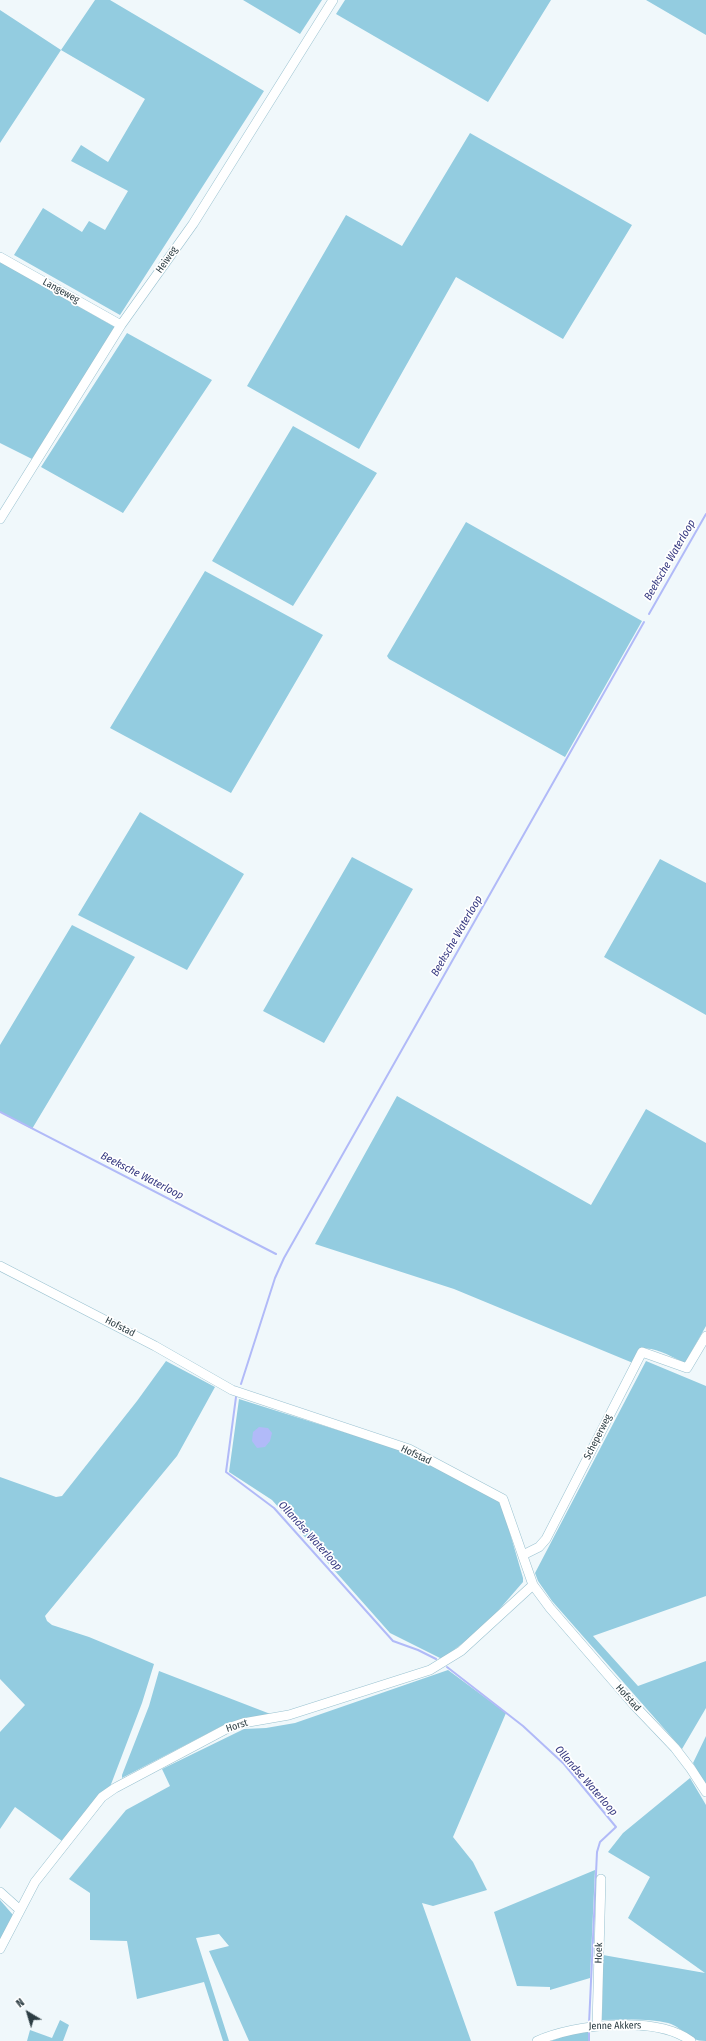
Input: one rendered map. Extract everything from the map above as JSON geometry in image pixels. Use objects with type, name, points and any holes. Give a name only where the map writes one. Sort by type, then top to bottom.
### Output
[{"type":"street","name":"Heiweg","points":[[0,519],[121,325],[193,224],[332,0]]},
{"type":"street","name":"Langeweg","points":[[0,257],[121,325]]},
{"type":"street","name":"Hofstad","points":[[0,1266],[155,1346],[232,1390],[408,1449],[503,1499],[533,1585],[550,1608],[675,1748],[706,1792]]},
{"type":"street","name":"Scheperweg","points":[[523,1555],[539,1547],[546,1539],[642,1352],[687,1368],[706,1336]]},
{"type":"street","name":"Horst","points":[[0,1949],[35,1882],[102,1797],[108,1792],[228,1728],[243,1723],[289,1715],[430,1670],[461,1651],[533,1585]]},
{"type":"street","name":"Hoek","points":[[591,2027],[601,1879]]},
{"type":"street","points":[[0,1892],[20,1910]]},
{"type":"street","name":"Jenne Akkers","points":[[537,2041],[559,2032],[591,2027],[649,2026],[674,2030],[691,2041]]},
{"type":"shaded area","points":[[95,0],[110,0],[264,91],[120,315],[14,255],[43,208],[82,232],[89,221],[105,230],[128,191],[71,161],[81,145],[108,162],[145,99],[61,50]]},
{"type":"shaded area","points":[[243,0],[322,0],[300,34]]},
{"type":"shaded area","points":[[345,0],[551,0],[488,102],[336,14]]},
{"type":"shaded area","points":[[646,0],[706,0],[706,35]]},
{"type":"shaded area","points":[[0,10],[61,50],[0,143]]},
{"type":"shaded area","points":[[470,133],[632,225],[563,339],[456,277],[359,449],[247,386],[346,215],[402,246]]},
{"type":"shaded area","points":[[0,262],[115,327],[32,459],[0,443]]},
{"type":"shaded area","points":[[127,333],[212,380],[123,513],[41,467]]},
{"type":"shaded area","points":[[293,426],[377,473],[293,606],[212,561]]},
{"type":"shaded area","points":[[466,522],[642,621],[565,757],[389,659],[387,656]]},
{"type":"shaded area","points":[[205,571],[323,635],[231,793],[110,728]]},
{"type":"shaded area","points":[[140,812],[244,874],[187,970],[78,915]]},
{"type":"shaded area","points":[[352,857],[413,889],[324,1043],[263,1011]]},
{"type":"shaded area","points":[[660,859],[706,883],[706,1015],[604,957]]},
{"type":"shaded area","points":[[72,925],[135,957],[32,1129],[0,1112],[0,1045]]},
{"type":"shaded area","points":[[397,1096],[591,1205],[646,1109],[706,1143],[706,1326],[685,1363],[653,1349],[642,1349],[633,1363],[454,1289],[315,1244]]},
{"type":"shaded area","points":[[166,1361],[215,1387],[177,1456],[45,1616],[47,1621],[52,1625],[89,1637],[154,1664],[142,1703],[110,1787],[62,1841],[15,1807],[0,1829],[0,1732],[25,1705],[0,1679],[0,1477],[56,1497],[62,1496],[137,1401]]},
{"type":"shaded area","points":[[646,1361],[706,1386],[706,1596],[593,1636],[638,1686],[706,1661],[706,1708],[682,1749],[552,1601],[538,1581],[535,1573]]},
{"type":"shaded area","points":[[239,1399],[407,1452],[501,1502],[523,1582],[484,1627],[442,1659],[390,1633],[272,1500],[229,1472]]},
{"type":"shaded area","points":[[259,1427],[268,1428],[272,1433],[270,1441],[265,1447],[257,1448],[252,1441],[253,1432]]},
{"type":"shaded area","points":[[448,1670],[506,1713],[453,1837],[473,1862],[487,1890],[433,1906],[422,1903],[471,2041],[249,2041],[209,1951],[229,1946],[219,1934],[196,1938],[229,2041],[223,2041],[204,1982],[137,1999],[127,1941],[90,1940],[90,1893],[69,1879],[126,1810],[170,1786],[162,1769],[244,1729],[266,1728],[295,1723]]},
{"type":"shaded area","points":[[159,1671],[273,1715],[222,1726],[122,1778],[149,1706]]},
{"type":"shaded area","points":[[706,1736],[706,1786],[693,1763]]},
{"type":"shaded area","points":[[690,1778],[706,1805],[706,2041],[694,2039],[674,2025],[660,2021],[602,2020],[603,1955],[705,1973],[628,1918],[650,1877],[608,1852],[623,1833]]},
{"type":"shaded area","points":[[595,1870],[590,1978],[550,1990],[550,1987],[517,1986],[494,1912]]},
{"type":"shaded area","points":[[0,1900],[13,1915],[0,1942]]},
{"type":"shaded area","points":[[60,2020],[69,2025],[63,2041],[27,2041],[30,2030],[52,2038]]},
{"type":"shaded area","points":[[590,2030],[590,2041],[551,2041],[567,2035]]},
{"type":"waterway","name":"Beeksche Waterloop","points":[[649,614],[706,514]]},
{"type":"waterway","name":"Beeksche Waterloop","points":[[241,1384],[275,1278],[284,1258],[644,622]]},
{"type":"waterway","name":"Beeksche Waterloop","points":[[0,1112],[276,1254]]},
{"type":"waterway","name":"Ollandse Waterloop","points":[[236,1397],[226,1472],[274,1508],[393,1641],[418,1650],[436,1659]]},
{"type":"waterway","name":"Ollandse Waterloop","points":[[447,1667],[523,1726],[564,1764],[616,1827],[600,1842],[597,1852],[589,2024]]},
{"type":"waterway","name":"Ollandse Waterloop","points":[[589,2031],[589,2041]]}]
